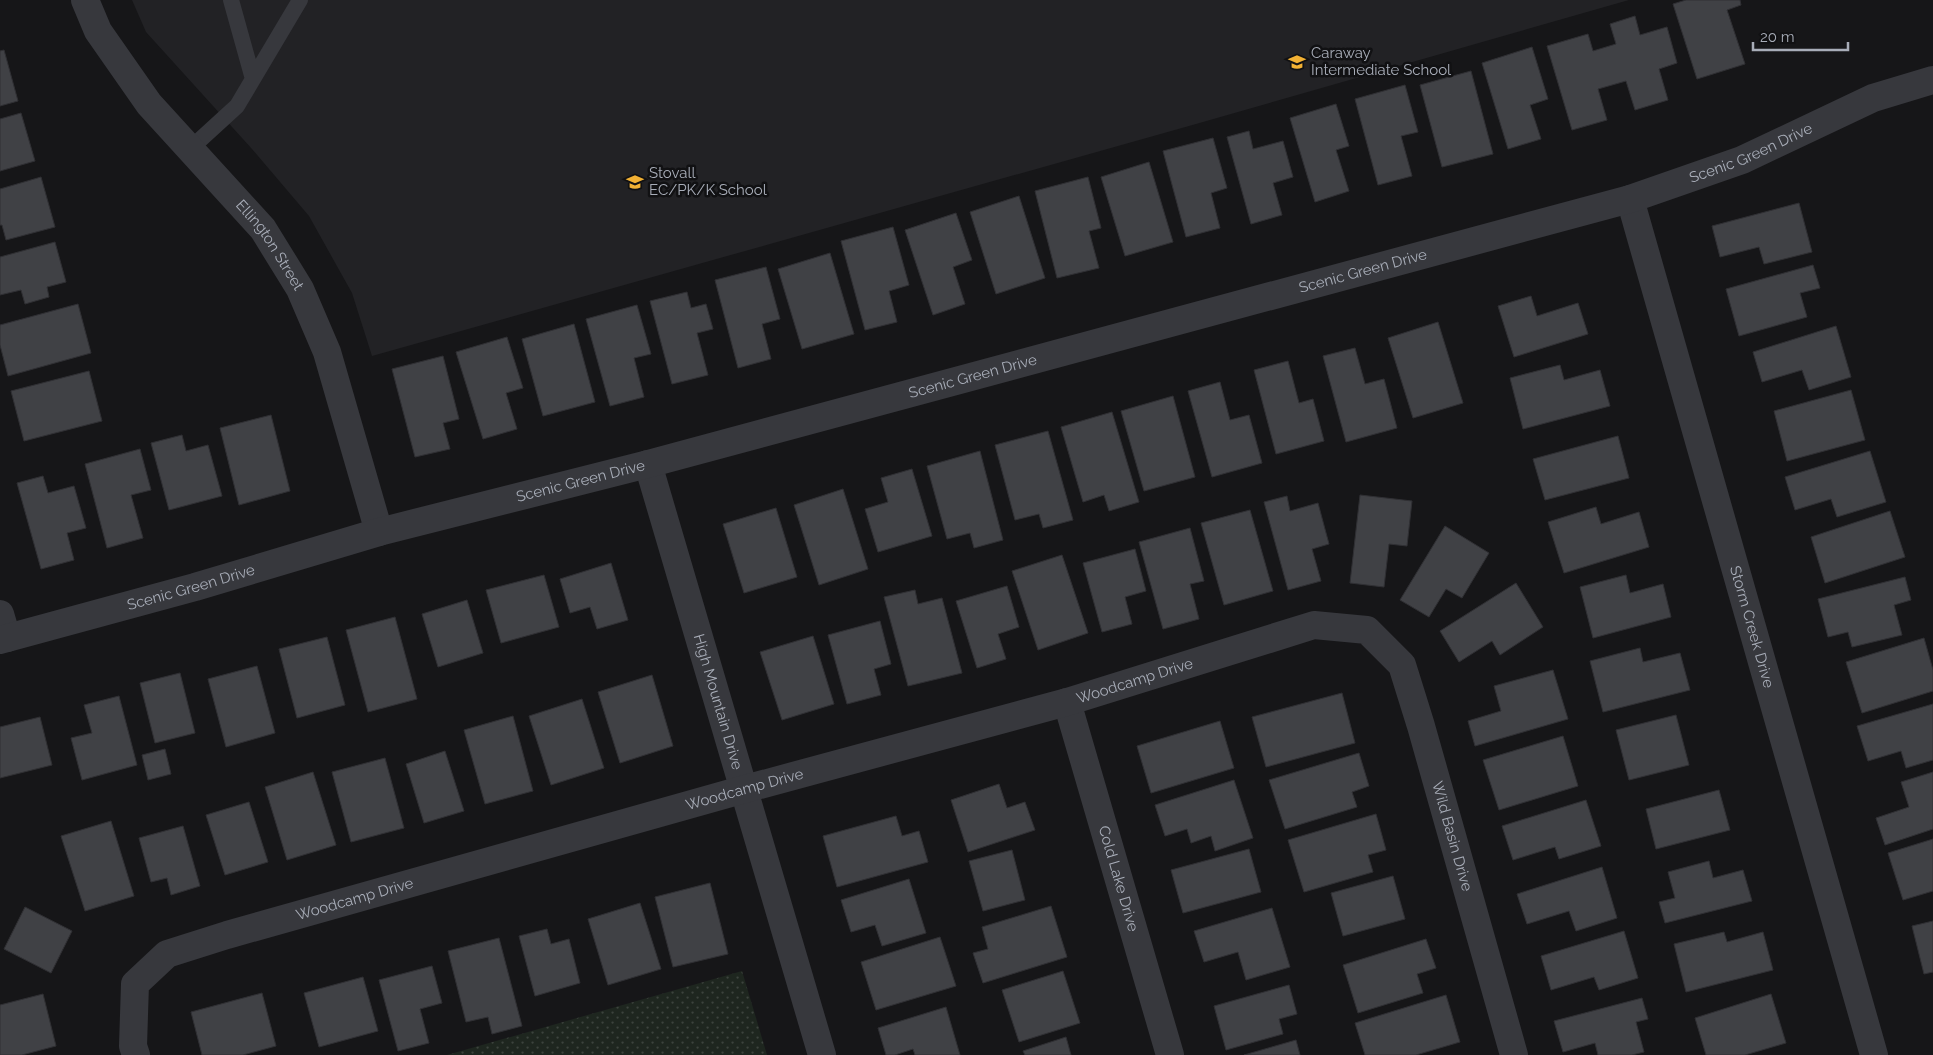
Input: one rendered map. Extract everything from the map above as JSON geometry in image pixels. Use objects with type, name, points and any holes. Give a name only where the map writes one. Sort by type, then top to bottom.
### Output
[{"type":"street","name":"Ellington Street","points":[[85,0],[98,31],[143,96],[263,229],[300,289],[328,352],[379,532]]},
{"type":"street","name":"Scenic Green Drive","points":[[2,631],[195,587],[379,532],[648,464],[1630,199],[1742,160],[1873,98],[1933,80]]},
{"type":"street","name":"Storm Creek Drive","points":[[1630,199],[1874,1055]]},
{"type":"street","name":"High Mountain Drive","points":[[648,464],[822,1055]]},
{"type":"street","name":"Woodcamp Drive","points":[[136,1055],[133,1046],[135,984],[167,954],[745,789],[1067,702],[1314,625],[1367,630]]},
{"type":"street","name":"Wild Basin Drive","points":[[1367,630],[1402,665],[1422,726],[1514,1055]]},
{"type":"street","name":"Cold Lake Drive","points":[[1067,702],[1170,1055]]},
{"type":"lane","points":[[231,0],[253,79]]},
{"type":"lane","points":[[190,149],[237,106],[300,0]]},
{"type":"shaded area","name":"Stovall EC/PK/K School","points":[[132,0],[1629,0],[372,356],[352,293],[309,216],[252,149],[146,32]]},
{"type":"shaded area","points":[[742,971],[767,1055],[447,1055]]},
{"type":"building","points":[[1686,0],[1740,0],[1741,5],[1727,10],[1745,64],[1697,79],[1673,4]]},
{"type":"building","points":[[1635,16],[1640,35],[1667,27],[1677,63],[1659,69],[1668,100],[1635,110],[1626,81],[1598,89],[1607,120],[1572,130],[1547,46],[1588,34],[1593,51],[1616,44],[1610,24]]},
{"type":"building","points":[[1532,47],[1548,99],[1530,105],[1541,139],[1508,149],[1482,63]]},
{"type":"building","points":[[4,50],[18,101],[0,106],[0,51]]},
{"type":"building","points":[[1471,71],[1493,154],[1442,167],[1420,85]]},
{"type":"building","points":[[1405,85],[1418,132],[1401,136],[1412,176],[1378,185],[1355,99]]},
{"type":"building","points":[[1336,104],[1349,146],[1336,150],[1349,191],[1315,202],[1290,118]]},
{"type":"building","points":[[21,113],[35,161],[0,171],[0,119]]},
{"type":"building","points":[[1249,131],[1253,149],[1283,141],[1293,177],[1273,183],[1282,215],[1251,224],[1227,137]]},
{"type":"building","points":[[1213,138],[1227,188],[1211,193],[1220,228],[1186,237],[1163,151]]},
{"type":"building","points":[[1149,162],[1173,242],[1125,256],[1101,177]]},
{"type":"building","points":[[41,177],[55,227],[6,240],[2,225],[0,225],[0,189]]},
{"type":"building","points":[[1088,177],[1101,228],[1089,231],[1099,268],[1057,278],[1035,191]]},
{"type":"building","points":[[1019,196],[1045,278],[996,294],[970,212]]},
{"type":"building","points":[[1799,203],[1812,252],[1764,264],[1759,247],[1720,257],[1712,226]]},
{"type":"building","points":[[956,213],[972,260],[953,267],[965,304],[933,315],[905,230]]},
{"type":"building","points":[[893,227],[909,285],[889,291],[897,322],[865,330],[841,241]]},
{"type":"building","points":[[55,242],[66,282],[47,287],[49,297],[25,304],[21,290],[0,295],[0,257]]},
{"type":"building","points":[[830,253],[854,334],[802,349],[778,269]]},
{"type":"building","points":[[1813,265],[1820,288],[1800,293],[1807,317],[1739,336],[1726,289]]},
{"type":"building","points":[[766,267],[780,319],[762,324],[771,359],[738,368],[715,280]]},
{"type":"building","points":[[687,292],[691,308],[706,304],[713,329],[697,333],[708,375],[672,384],[650,301]]},
{"type":"building","points":[[1531,296],[1537,316],[1578,303],[1588,334],[1514,357],[1498,306]]},
{"type":"building","points":[[78,304],[91,353],[8,376],[0,345],[0,325]]},
{"type":"building","points":[[637,305],[651,354],[634,358],[644,397],[610,406],[586,319]]},
{"type":"building","points":[[1438,322],[1463,403],[1413,418],[1388,338]]},
{"type":"building","points":[[574,324],[595,402],[543,416],[522,339]]},
{"type":"building","points":[[1836,326],[1851,377],[1809,390],[1802,370],[1762,382],[1753,352]]},
{"type":"building","points":[[507,337],[523,388],[506,393],[517,429],[483,439],[456,352]]},
{"type":"building","points":[[1355,348],[1365,384],[1384,379],[1397,428],[1346,442],[1323,356]]},
{"type":"building","points":[[443,356],[459,419],[443,423],[450,449],[415,457],[392,369]]},
{"type":"building","points":[[1288,361],[1299,403],[1313,399],[1324,441],[1276,454],[1254,370]]},
{"type":"building","points":[[1560,365],[1564,380],[1600,370],[1610,406],[1523,429],[1510,378]]},
{"type":"building","points":[[89,371],[102,421],[24,441],[11,391]]},
{"type":"building","points":[[1220,382],[1230,420],[1249,415],[1262,463],[1212,477],[1188,391]]},
{"type":"building","points":[[1851,390],[1865,440],[1787,461],[1774,411]]},
{"type":"building","points":[[1173,396],[1195,477],[1144,491],[1121,411]]},
{"type":"building","points":[[1112,412],[1139,502],[1109,511],[1104,495],[1083,502],[1061,427]]},
{"type":"building","points":[[271,415],[290,491],[239,505],[220,428]]},
{"type":"building","points":[[1048,431],[1073,520],[1043,528],[1039,514],[1015,520],[995,445]]},
{"type":"building","points":[[182,435],[186,451],[208,445],[222,496],[169,510],[151,443]]},
{"type":"building","points":[[1618,436],[1629,478],[1545,500],[1533,459]]},
{"type":"building","points":[[140,449],[151,490],[131,495],[143,538],[107,548],[85,464]]},
{"type":"building","points":[[980,451],[1003,540],[974,548],[970,533],[947,539],[927,466]]},
{"type":"building","points":[[1870,451],[1886,502],[1837,517],[1831,499],[1795,510],[1785,477]]},
{"type":"building","points":[[912,469],[932,536],[878,552],[865,509],[888,502],[881,478]]},
{"type":"building","points":[[43,476],[48,493],[74,486],[86,528],[67,533],[74,560],[41,569],[17,483]]},
{"type":"building","points":[[843,489],[868,569],[819,585],[794,505]]},
{"type":"building","points":[[1360,495],[1412,501],[1407,546],[1389,544],[1384,587],[1350,583]]},
{"type":"building","points":[[1287,496],[1290,511],[1318,503],[1329,544],[1312,549],[1321,581],[1288,590],[1264,502]]},
{"type":"building","points":[[1596,507],[1601,524],[1639,512],[1649,547],[1564,573],[1548,522]]},
{"type":"building","points":[[776,508],[797,577],[744,593],[723,524]]},
{"type":"building","points":[[1250,510],[1273,591],[1224,605],[1201,523]]},
{"type":"building","points":[[1890,511],[1905,557],[1825,583],[1811,537]]},
{"type":"building","points":[[1445,526],[1489,553],[1462,598],[1446,589],[1429,617],[1400,600]]},
{"type":"building","points":[[1190,528],[1204,581],[1190,584],[1199,619],[1163,629],[1139,542]]},
{"type":"building","points":[[1135,549],[1146,591],[1125,597],[1132,624],[1102,632],[1083,563]]},
{"type":"building","points":[[1062,555],[1088,633],[1038,650],[1012,571]]},
{"type":"building","points":[[611,563],[628,620],[597,629],[590,607],[570,613],[560,579]]},
{"type":"building","points":[[544,575],[559,627],[501,643],[486,590]]},
{"type":"building","points":[[1626,575],[1630,593],[1663,584],[1671,617],[1593,638],[1580,587]]},
{"type":"building","points":[[1905,577],[1911,600],[1894,605],[1902,635],[1852,647],[1848,632],[1828,637],[1818,599]]},
{"type":"building","points":[[1516,583],[1543,627],[1500,655],[1492,641],[1459,662],[1440,631]]},
{"type":"building","points":[[1007,586],[1019,627],[998,634],[1006,659],[977,668],[956,601]]},
{"type":"building","points":[[915,590],[918,604],[942,598],[962,673],[908,686],[884,597]]},
{"type":"building","points":[[467,600],[483,653],[438,667],[422,614]]},
{"type":"building","points":[[395,617],[417,699],[368,712],[346,630]]},
{"type":"building","points":[[880,621],[891,664],[874,669],[881,695],[847,704],[828,635]]},
{"type":"building","points":[[813,636],[834,704],[782,720],[760,652]]},
{"type":"building","points":[[327,637],[345,705],[297,718],[279,649]]},
{"type":"building","points":[[1924,638],[1933,670],[1933,691],[1862,713],[1846,662]]},
{"type":"building","points":[[1640,648],[1643,662],[1680,653],[1690,690],[1603,712],[1590,661]]},
{"type":"building","points":[[257,666],[275,733],[226,747],[208,679]]},
{"type":"building","points":[[1553,670],[1568,719],[1475,746],[1468,721],[1501,711],[1494,686]]},
{"type":"building","points":[[180,673],[195,733],[155,743],[140,683]]},
{"type":"building","points":[[652,675],[673,746],[620,763],[598,692]]},
{"type":"building","points":[[1342,693],[1355,743],[1266,767],[1252,717]]},
{"type":"building","points":[[119,696],[137,765],[82,780],[71,738],[92,733],[84,705]]},
{"type":"building","points":[[582,699],[604,768],[551,785],[529,716]]},
{"type":"building","points":[[1933,704],[1933,760],[1906,768],[1901,751],[1868,761],[1857,726]]},
{"type":"building","points":[[1676,715],[1689,765],[1629,780],[1616,730]]},
{"type":"building","points":[[513,716],[533,791],[485,804],[464,730]]},
{"type":"building","points":[[40,717],[52,765],[0,778],[0,727]]},
{"type":"building","points":[[1220,721],[1234,768],[1151,793],[1137,746]]},
{"type":"building","points":[[1563,736],[1578,786],[1499,810],[1483,760]]},
{"type":"building","points":[[165,749],[171,774],[148,780],[142,755]]},
{"type":"building","points":[[445,751],[464,811],[424,823],[406,764]]},
{"type":"building","points":[[1359,753],[1369,786],[1352,792],[1357,807],[1285,829],[1269,780]]},
{"type":"building","points":[[385,758],[404,828],[351,842],[332,772]]},
{"type":"building","points":[[313,772],[336,845],[287,860],[265,787]]},
{"type":"building","points":[[1933,772],[1933,829],[1885,845],[1876,818],[1909,807],[1901,782]]},
{"type":"building","points":[[1234,780],[1253,838],[1215,851],[1211,836],[1191,843],[1187,829],[1165,836],[1155,805]]},
{"type":"building","points":[[999,784],[1007,808],[1025,802],[1035,830],[968,852],[951,800]]},
{"type":"building","points":[[1719,790],[1730,830],[1656,849],[1646,809]]},
{"type":"building","points":[[1586,800],[1601,846],[1559,859],[1555,847],[1513,860],[1502,826]]},
{"type":"building","points":[[249,802],[268,862],[225,875],[206,815]]},
{"type":"building","points":[[1376,814],[1386,850],[1368,855],[1373,872],[1304,892],[1288,840]]},
{"type":"building","points":[[896,816],[902,836],[919,831],[928,862],[837,887],[823,836]]},
{"type":"building","points":[[111,821],[134,896],[85,911],[61,836]]},
{"type":"building","points":[[183,826],[200,886],[171,895],[167,878],[151,882],[139,838]]},
{"type":"building","points":[[1933,839],[1933,891],[1903,900],[1888,853]]},
{"type":"building","points":[[1249,849],[1261,892],[1183,913],[1171,870]]},
{"type":"building","points":[[1012,850],[1025,900],[983,911],[969,861]]},
{"type":"building","points":[[1709,861],[1713,878],[1743,870],[1752,901],[1665,923],[1659,902],[1675,898],[1668,872]]},
{"type":"building","points":[[1602,867],[1617,918],[1576,931],[1569,911],[1527,924],[1517,894]]},
{"type":"building","points":[[1393,876],[1405,919],[1343,936],[1331,893]]},
{"type":"building","points":[[909,879],[926,933],[882,946],[875,925],[851,932],[841,900]]},
{"type":"building","points":[[710,883],[728,954],[673,967],[655,897]]},
{"type":"building","points":[[640,903],[661,969],[608,985],[588,919]]},
{"type":"building","points":[[1051,906],[1067,957],[983,983],[973,953],[988,949],[982,927]]},
{"type":"building","points":[[25,907],[72,931],[51,973],[4,949]]},
{"type":"building","points":[[1272,908],[1290,967],[1246,980],[1238,952],[1204,962],[1194,931]]},
{"type":"building","points":[[1933,921],[1933,972],[1924,974],[1912,926]]},
{"type":"building","points":[[547,929],[551,944],[569,939],[580,983],[535,996],[519,936]]},
{"type":"building","points":[[1624,931],[1638,978],[1599,990],[1594,977],[1551,990],[1541,956]]},
{"type":"building","points":[[1724,932],[1727,942],[1763,932],[1773,970],[1686,992],[1674,944]]},
{"type":"building","points":[[940,937],[956,986],[876,1010],[861,962]]},
{"type":"building","points":[[499,938],[522,1026],[492,1034],[488,1017],[466,1022],[448,951]]},
{"type":"building","points":[[1426,939],[1436,968],[1417,974],[1423,993],[1358,1013],[1343,965]]},
{"type":"building","points":[[432,966],[442,1003],[420,1009],[429,1043],[398,1051],[379,980]]},
{"type":"building","points":[[1063,971],[1080,1023],[1019,1042],[1002,990]]},
{"type":"building","points":[[363,977],[378,1031],[319,1047],[304,993]]},
{"type":"building","points":[[1289,985],[1297,1014],[1279,1019],[1283,1034],[1226,1050],[1214,1006]]},
{"type":"building","points":[[262,993],[276,1046],[243,1055],[202,1055],[191,1012]]},
{"type":"building","points":[[43,994],[56,1046],[22,1055],[0,1055],[0,1005]]},
{"type":"building","points":[[1771,994],[1786,1043],[1745,1055],[1706,1055],[1695,1018]]},
{"type":"building","points":[[1446,995],[1460,1042],[1416,1055],[1365,1055],[1355,1023]]},
{"type":"building","points":[[1642,998],[1648,1019],[1636,1022],[1644,1052],[1632,1055],[1598,1055],[1595,1043],[1563,1052],[1554,1021]]},
{"type":"building","points":[[946,1007],[960,1055],[915,1055],[913,1049],[895,1055],[886,1055],[878,1028]]},
{"type":"building","points":[[1066,1037],[1071,1055],[1025,1055],[1023,1051]]},
{"type":"building","points":[[1296,1040],[1300,1055],[1244,1055]]},
{"type":"place","name":"Caraway Intermediate School","points":[[1297,62]]},
{"type":"place","name":"Stovall EC/PK/K School","points":[[635,182]]}]
